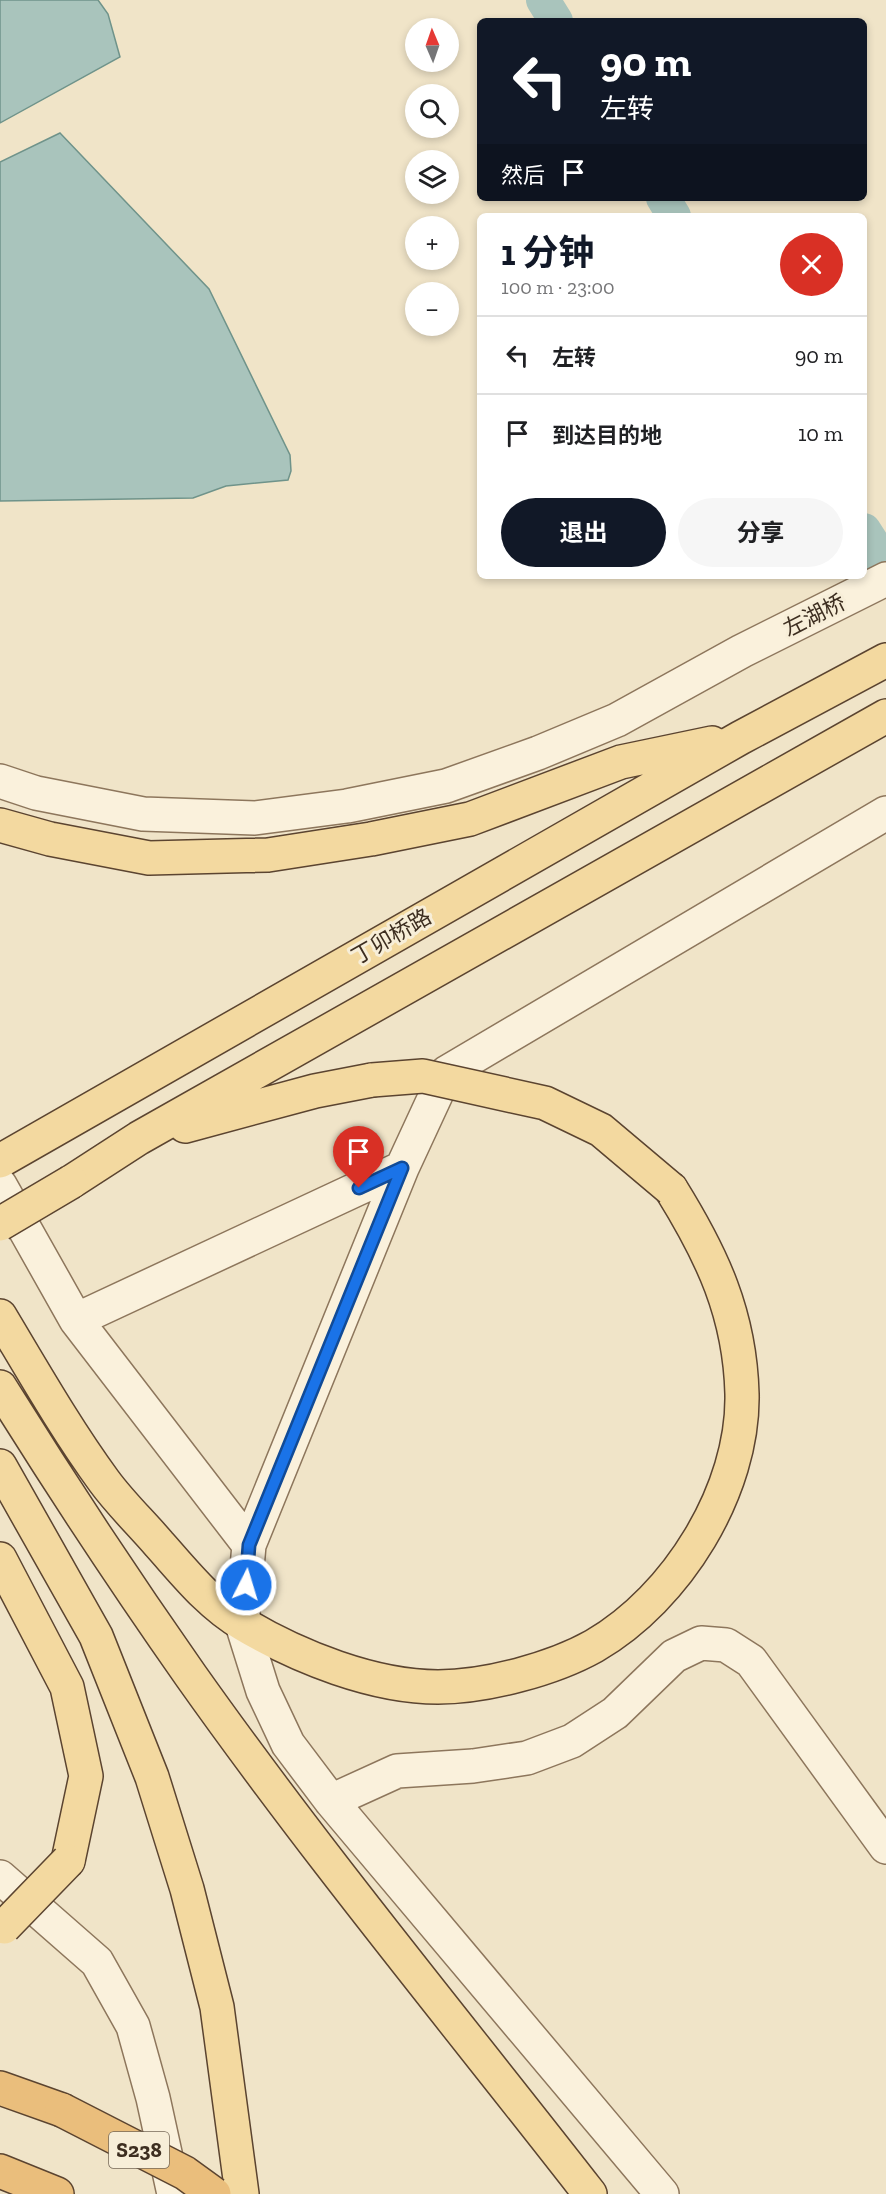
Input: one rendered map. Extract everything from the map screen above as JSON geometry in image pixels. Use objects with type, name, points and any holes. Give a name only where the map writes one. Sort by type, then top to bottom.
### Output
[{"type":"highway","name":"S238","points":[[0,2088],[62,2110],[185,2174],[214,2194]]},
{"type":"highway","points":[[0,2170],[47,2189]]},
{"type":"main road","name":"丁卯桥路","points":[[0,1161],[43,1134],[740,738],[886,660]]},
{"type":"main road","points":[[0,1224],[140,1138],[886,716]]},
{"type":"main road","points":[[0,825],[50,839],[148,858],[268,855],[371,839],[471,819],[621,762],[740,738]]},
{"type":"main road","points":[[0,1317],[104,1482],[202,1593],[242,1624],[320,1662],[382,1681],[438,1687],[492,1682],[548,1665],[594,1646],[637,1614],[666,1585],[706,1528],[725,1488],[736,1441],[742,1396],[737,1343],[723,1284],[702,1238],[670,1189],[601,1130],[545,1103],[423,1076],[372,1080],[315,1091],[140,1138]]},
{"type":"main road","points":[[0,1387],[60,1483],[192,1677],[299,1821],[590,2194]]},
{"type":"main road","points":[[0,1466],[96,1636],[152,1777],[187,1889],[217,2007],[243,2194]]},
{"type":"main road","points":[[0,1558],[67,1687],[86,1776],[68,1861],[2,1928]]},
{"type":"street","name":"左湖桥","points":[[0,781],[36,793],[143,814],[255,818],[347,806],[446,786],[538,753],[617,720],[742,651],[886,579]]},
{"type":"street","points":[[662,2194],[653,2180],[331,1801],[288,1744],[263,1690],[242,1624],[249,1545],[402,1168],[446,1073],[886,813]]},
{"type":"street","points":[[76,1320],[402,1168]]},
{"type":"street","points":[[0,1185],[76,1320],[249,1545]]},
{"type":"street","points":[[331,1801],[397,1771],[473,1766],[527,1758],[572,1741],[615,1713],[674,1656],[701,1643],[726,1645],[751,1661],[886,1847]]},
{"type":"street","points":[[0,1877],[97,1962],[133,2026],[153,2098],[174,2194]]},
{"type":"water","points":[[0,0],[98,0],[108,14],[120,57],[0,123]]},
{"type":"water","points":[[60,133],[209,289],[290,455],[291,471],[288,480],[226,486],[193,498],[0,501],[0,162]]},
{"type":"waterway","points":[[543,0],[554,18]]},
{"type":"waterway","points":[[665,201],[672,213]]},
{"type":"waterway","points":[[867,535],[873,544],[886,579]]},
{"type":"route","points":[[246,1585],[249,1545],[402,1168],[359,1188]]}]
